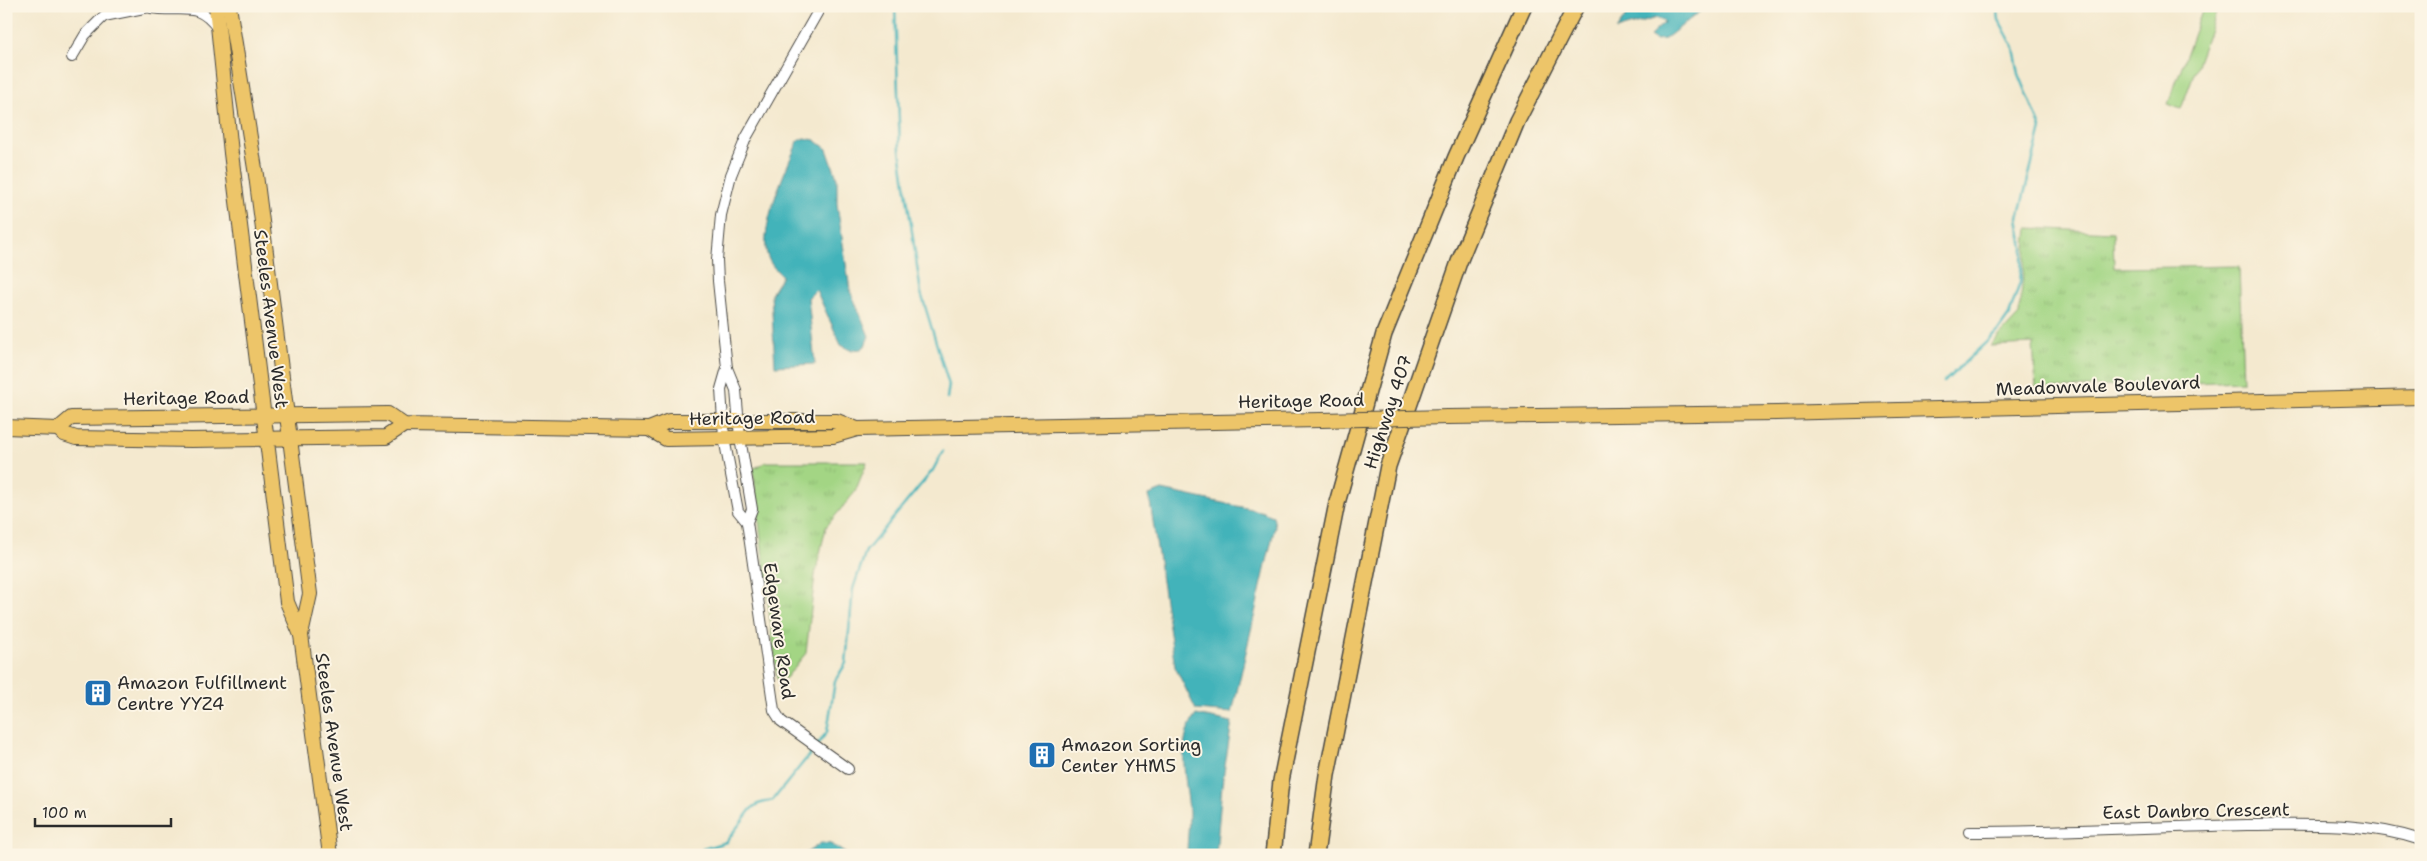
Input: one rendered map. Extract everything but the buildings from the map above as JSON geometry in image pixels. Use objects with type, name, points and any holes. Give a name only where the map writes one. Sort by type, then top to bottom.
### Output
[{"type":"highway","name":"Highway 407","points":[[1272,855],[1282,781],[1337,503],[1384,334],[1456,157],[1524,6]]},
{"type":"highway","name":"Highway 407","points":[[1316,855],[1327,775],[1388,466],[1458,262],[1517,121],[1576,6]]},
{"type":"main road","name":"Steeles Avenue West","points":[[216,6],[230,153],[288,602],[301,635],[330,855]]},
{"type":"main road","name":"Steeles Avenue West","points":[[229,6],[257,185],[310,594],[301,635]]},
{"type":"main road","name":"Meadowvale Boulevard","points":[[1776,413],[2421,397]]},
{"type":"main road","name":"Heritage Road","points":[[649,429],[666,439],[740,438],[833,436],[857,429],[1448,417],[1776,413]]},
{"type":"main road","name":"Heritage Road","points":[[58,429],[71,418],[388,414],[404,425],[649,429],[669,421],[837,421],[857,429]]},
{"type":"main road","points":[[6,427],[58,429],[69,437],[76,438],[149,440],[386,437],[404,425]]},
{"type":"street","name":"Edgeware Road","points":[[821,6],[746,138],[731,175],[721,215],[717,260],[727,368],[736,390],[740,438],[752,509],[747,522],[774,710],[781,721],[848,768]]},
{"type":"street","points":[[72,58],[85,35],[104,16],[152,7],[168,10],[199,10],[211,18],[218,30]]},
{"type":"street","name":"Edgeware Road","points":[[727,368],[721,389],[724,438],[738,511],[747,522]]},
{"type":"street","name":"East Danbro Crescent","points":[[1970,832],[2133,827],[2314,825],[2400,833],[2421,840]]},
{"type":"green space","points":[[2204,6],[2217,10],[2181,109],[2168,104]]},
{"type":"green space","points":[[2028,228],[2113,232],[2114,268],[2239,266],[2243,381],[2036,389],[2033,344],[1990,346],[2019,315]]},
{"type":"green space","points":[[766,462],[867,462],[855,492],[826,527],[815,575],[806,653],[786,678],[777,679],[753,469]]},
{"type":"water","points":[[1633,6],[1707,6],[1665,39],[1656,40],[1650,36],[1665,22],[1656,18],[1616,30]]},
{"type":"water","points":[[804,138],[815,140],[827,149],[837,178],[837,204],[850,290],[869,336],[865,346],[861,349],[850,350],[841,345],[816,290],[808,298],[815,364],[775,366],[771,294],[782,276],[770,262],[766,250],[766,236],[769,219],[780,184],[798,141]]},
{"type":"water","points":[[1162,490],[1260,511],[1273,516],[1275,526],[1232,713],[1196,710],[1175,667],[1149,495]]},
{"type":"water","points":[[1196,715],[1232,722],[1222,785],[1216,855],[1187,855],[1189,812],[1184,749],[1190,725]]},
{"type":"water","points":[[821,843],[831,844],[848,855],[803,855]]},
{"type":"waterway","points":[[895,6],[900,150],[921,293],[949,385],[947,398]]},
{"type":"waterway","points":[[1944,382],[1997,332],[2009,315],[2020,283],[2023,248],[2018,218],[2041,128],[2019,74],[2014,48],[1999,20],[1997,6]]},
{"type":"waterway","points":[[817,745],[827,732],[835,681],[846,663],[853,589],[866,551],[933,470],[943,451]]},
{"type":"waterway","points":[[698,855],[703,849],[726,842],[751,809],[758,804],[773,800],[814,749]]},
{"type":"place","name":"Amazon Fulfillment Centre YYZ4","points":[[98,693]]},
{"type":"place","name":"Amazon Sorting Center YHM5","points":[[1042,755]]}]
